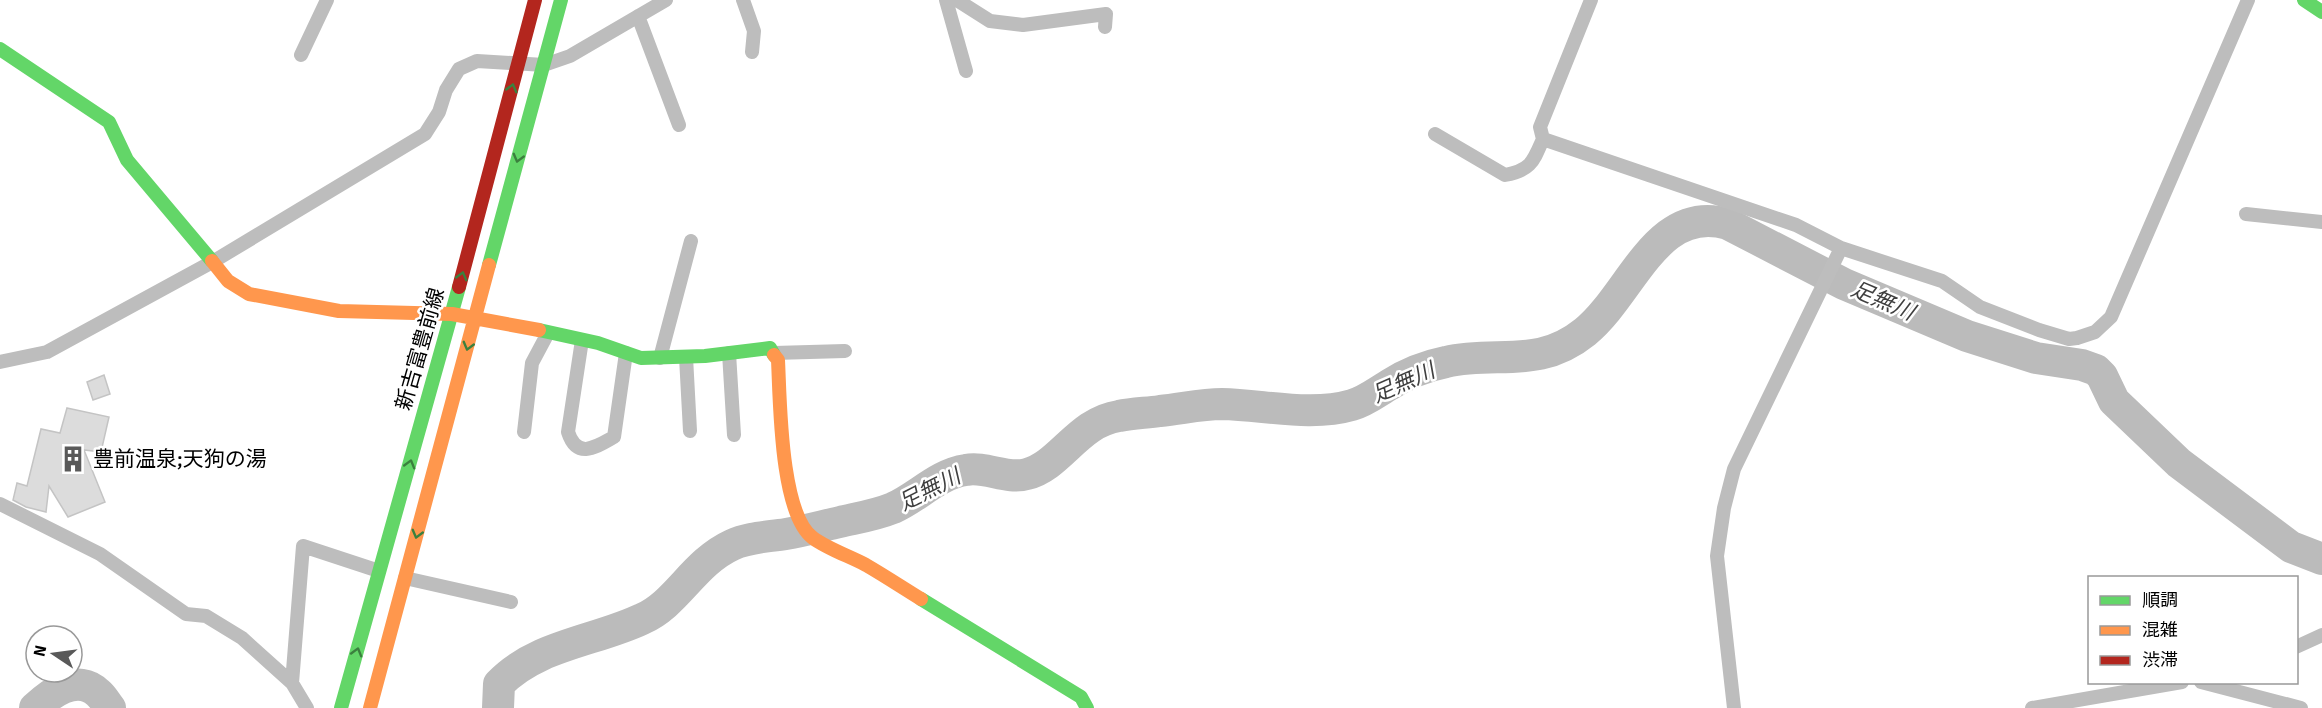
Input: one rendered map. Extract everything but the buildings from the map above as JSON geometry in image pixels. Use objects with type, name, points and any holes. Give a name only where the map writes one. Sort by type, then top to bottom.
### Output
[{"type":"main road","name":"新吉富豊前線","points":[[341,708],[452,314],[535,0]]},
{"type":"main road","points":[[370,708],[561,0]]},
{"type":"main road","points":[[2304,0],[2322,12]]},
{"type":"main road","points":[[0,49],[109,122],[127,160],[214,261],[228,281],[249,294],[339,311],[452,314],[476,317],[598,343],[641,358],[687,357],[770,348],[778,360],[783,440],[790,494],[796,516],[811,537],[866,565],[1081,697],[1087,708]]},
{"type":"street","points":[[301,55],[327,0]]},
{"type":"street","points":[[0,362],[47,352],[214,261],[425,134],[439,112],[446,90],[459,69],[477,61],[544,65],[570,56],[666,0]]},
{"type":"street","points":[[744,0],[754,31],[752,52]]},
{"type":"street","points":[[946,0],[966,71]]},
{"type":"street","points":[[957,0],[990,21],[1023,25],[1106,14],[1105,27]]},
{"type":"street","points":[[1435,134],[1505,175],[1521,172],[1533,162],[1543,139],[1540,127],[1592,0]]},
{"type":"street","points":[[1543,139],[1796,225],[1841,248],[1942,281],[1980,307],[2069,339],[2095,332],[2111,317],[2117,306],[2248,0]]},
{"type":"street","points":[[638,16],[679,125]]},
{"type":"street","points":[[2246,214],[2322,222]]},
{"type":"street","points":[[660,358],[691,241]]},
{"type":"street","points":[[1734,708],[1717,556],[1724,508],[1734,469],[1841,248]]},
{"type":"street","points":[[524,432],[532,363],[548,333]]},
{"type":"street","points":[[582,340],[568,432],[577,447],[591,449],[614,437],[626,353]]},
{"type":"street","points":[[774,353],[845,351]]},
{"type":"street","points":[[729,353],[734,435]]},
{"type":"street","points":[[687,357],[690,430]]},
{"type":"street","points":[[0,504],[100,554],[186,614],[206,616],[242,638],[292,683],[307,708]]},
{"type":"street","points":[[292,683],[303,546],[380,571]]},
{"type":"street","points":[[405,578],[511,602]]},
{"type":"street","points":[[2298,646],[2322,635]]},
{"type":"street","points":[[2032,708],[2170,684]]},
{"type":"street","points":[[2209,684],[2301,708]]},
{"type":"waterway","name":"足無川","points":[[498,708],[499,684],[514,671],[548,652],[642,619],[665,604],[706,562],[738,542],[880,513],[956,472],[974,469],[1012,475],[1027,474],[1050,462],[1092,426],[1119,416],[1214,404],[1304,410],[1336,408],[1362,401],[1402,377],[1439,364],[1465,359],[1517,357],[1551,351],[1568,344],[1602,316],[1647,256],[1664,239],[1682,227],[1703,221],[1728,224],[1844,284],[1967,336],[2036,358],[2082,365],[2096,370],[2102,376],[2114,401],[2179,463],[2291,547],[2322,559]]},
{"type":"waterway","name":"足無川","points":[[35,708],[57,691],[73,685],[90,687],[103,698],[110,708]]},
{"type":"traffic: fast","points":[[489,265],[561,0]]},
{"type":"traffic: fast","points":[[2304,0],[2322,12]]},
{"type":"traffic: fast","points":[[0,49],[109,122],[127,160],[212,261]]},
{"type":"traffic: fast","points":[[341,708],[459,287]]},
{"type":"traffic: fast","points":[[539,330],[598,343],[641,358],[705,356],[770,348],[774,355]]},
{"type":"traffic: fast","points":[[921,599],[1081,697],[1087,708]]},
{"type":"traffic: slow","points":[[212,261],[228,281],[249,294],[339,311],[452,314],[539,330]]},
{"type":"traffic: slow","points":[[370,708],[489,265]]},
{"type":"traffic: slow","points":[[774,355],[778,360],[781,427],[788,481],[794,506],[802,525],[819,542],[866,565],[921,599]]},
{"type":"traffic: jam","points":[[459,287],[535,0]]},
{"type":"place","name":"豊前温泉;天狗の湯","points":[[73,459]]}]
